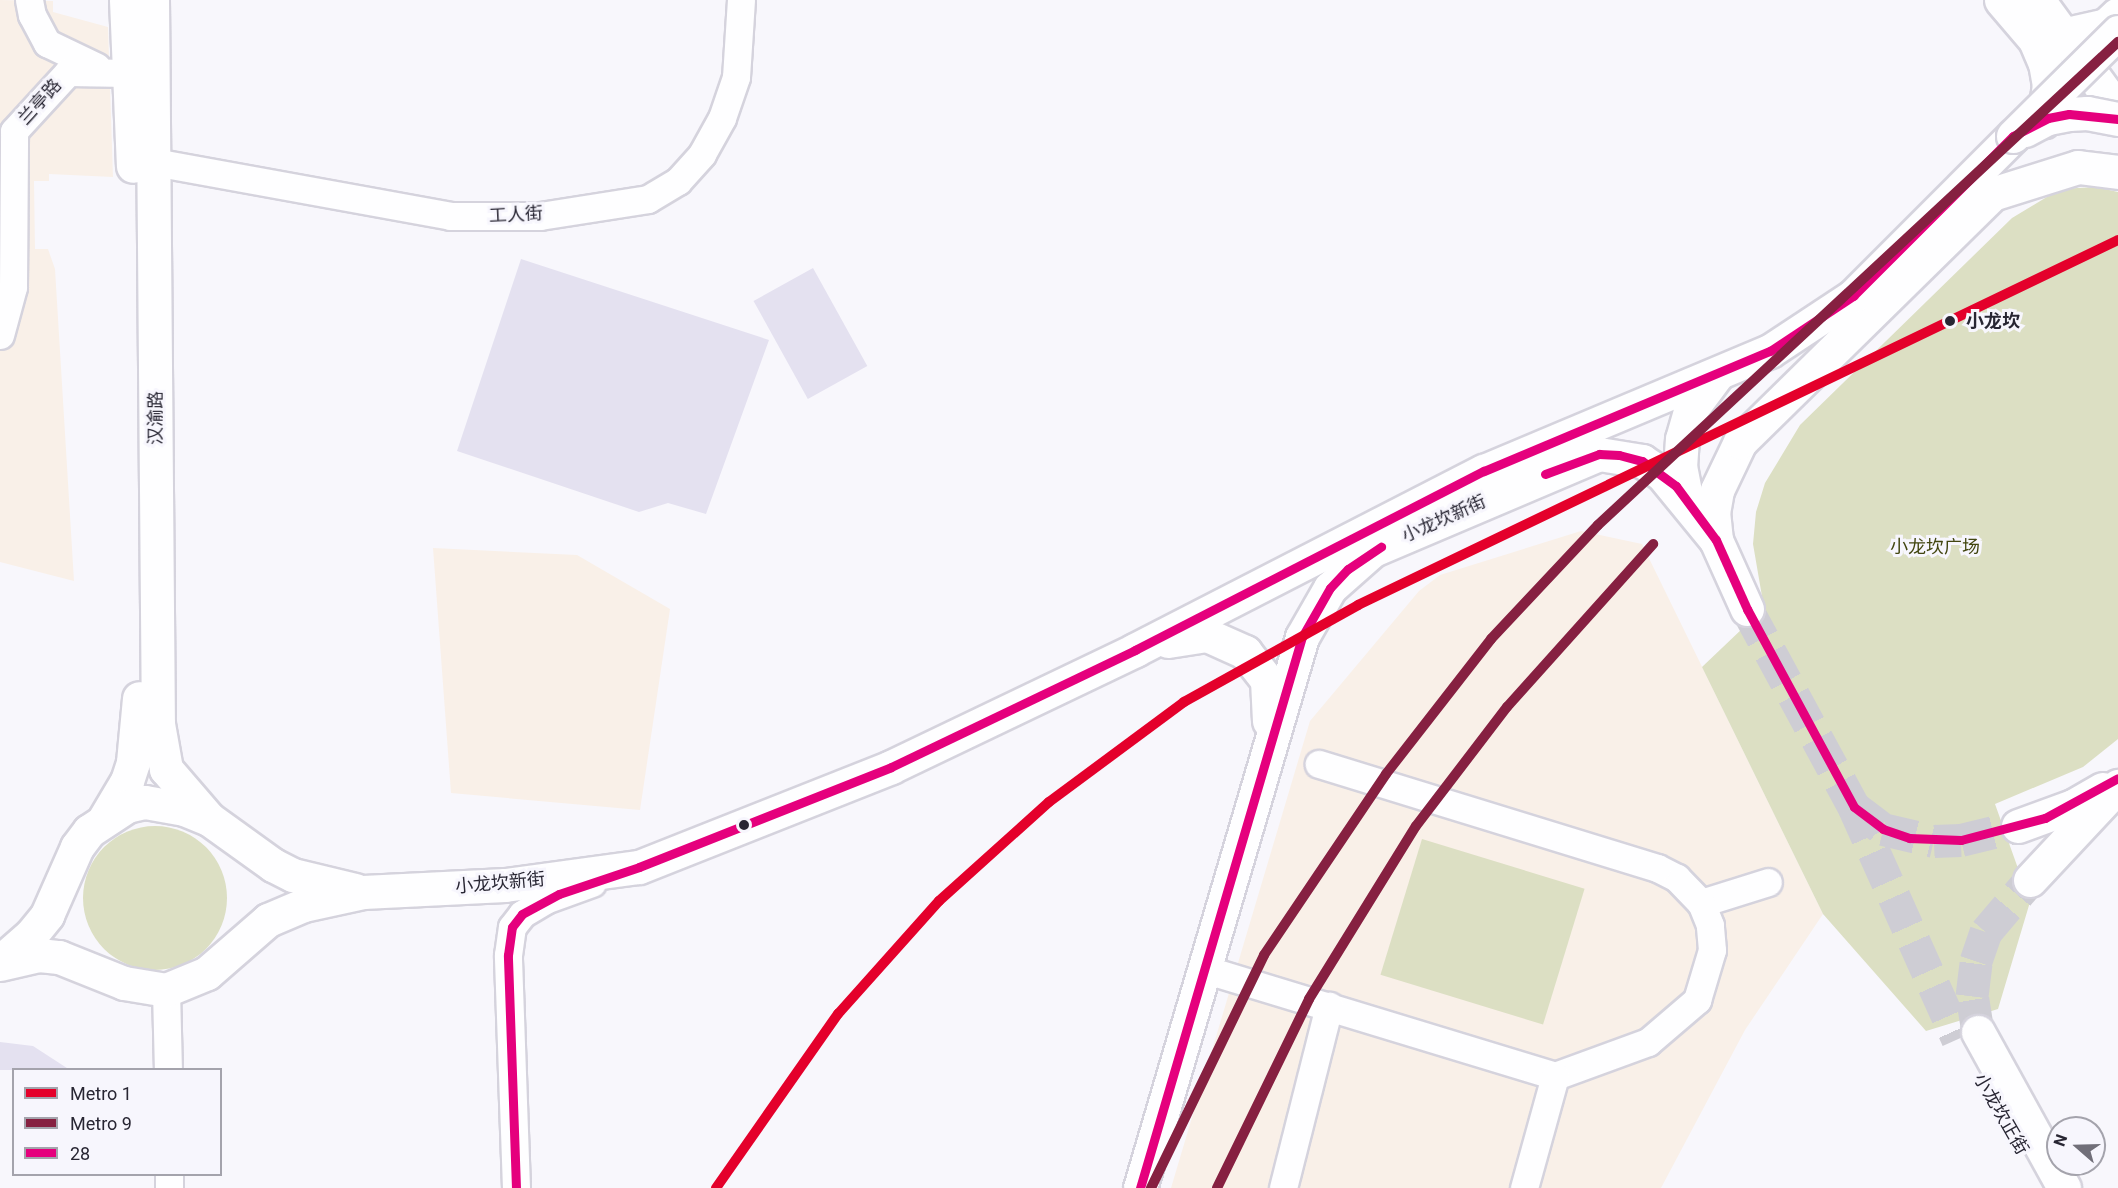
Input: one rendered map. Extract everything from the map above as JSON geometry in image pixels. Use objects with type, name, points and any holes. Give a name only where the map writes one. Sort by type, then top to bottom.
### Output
[{"type":"main road","name":"汉渝路","points":[[105,818],[127,781],[140,715],[133,165],[119,72],[126,0]]},
{"type":"main road","name":"汉渝路","points":[[152,0],[158,724],[166,770],[209,819]]},
{"type":"main road","points":[[1747,609],[1716,540],[1713,513],[1717,490],[1736,450],[1828,352],[1992,194],[2033,145],[2047,109],[2049,85],[2045,63],[2035,40],[2001,0]]},
{"type":"main road","points":[[2038,0],[2066,34],[2118,110]]},
{"type":"main road","points":[[2066,34],[2106,25],[2118,14]]},
{"type":"main road","points":[[1687,502],[1680,467],[1682,439],[1690,411],[1716,376],[1802,333],[1853,296],[2118,32]]},
{"type":"main road","points":[[2013,136],[2048,118],[2069,114],[2088,113],[2118,119]]},
{"type":"main road","points":[[1992,194],[2078,167],[2118,172]]},
{"type":"main road","points":[[1716,376],[1828,352]]},
{"type":"main road","name":"小龙坎新街","points":[[0,963],[39,956],[58,957],[124,983],[166,990],[207,973],[268,920],[304,904],[363,891],[505,885],[639,867],[891,767],[1135,650],[1484,471],[1716,376]]},
{"type":"main road","name":"小龙坎新街","points":[[1266,761],[1302,637],[1315,610],[1348,569],[1373,550],[1599,454],[1642,460],[1662,474],[1716,540]]},
{"type":"main road","points":[[1135,650],[1188,636],[1207,635],[1245,652],[1267,680],[1270,702],[1266,761],[1207,970],[1140,1188]]},
{"type":"main road","points":[[2018,826],[2073,806],[2118,778]]},
{"type":"main road","points":[[2030,880],[2118,786]]},
{"type":"main road","name":"小龙坎新街","points":[[0,963],[47,915],[77,848],[105,818],[144,802],[184,809],[209,819],[273,866],[294,875],[363,891]]},
{"type":"main road","name":"小龙坎正街","points":[[2043,1188],[1968,1036],[2064,1188]]},
{"type":"street","points":[[29,0],[32,15],[47,43],[63,54],[119,72]]},
{"type":"street","name":"工人街","points":[[154,162],[450,216],[540,216],[648,199],[678,181],[702,154],[723,118],[736,77],[741,0]]},
{"type":"street","name":"兰亭路","points":[[0,335],[7,285],[14,130],[68,72],[119,72]]},
{"type":"street","points":[[1207,970],[1555,1076],[1648,1042],[1697,1000],[1712,950],[1710,925],[1701,903],[1677,878],[1657,868],[1319,764]]},
{"type":"street","points":[[516,1188],[508,955],[512,927],[522,914],[545,900],[639,867]]},
{"type":"street","points":[[1701,903],[1768,882]]},
{"type":"street","points":[[166,990],[168,1068]]},
{"type":"street","points":[[1283,1188],[1329,1006]]},
{"type":"street","points":[[1524,1188],[1555,1076]]},
{"type":"shaded area","points":[[0,0],[53,1],[53,12],[108,27],[113,177],[49,174],[49,181],[34,181],[35,249],[48,249],[55,269],[74,581],[0,562]]},
{"type":"shaded area","points":[[1581,531],[1642,544],[1823,914],[1745,1030],[1661,1188],[1171,1188],[1310,721],[1419,591],[1440,575]]},
{"type":"shaded area","points":[[433,548],[577,555],[670,609],[640,810],[451,793]]},
{"type":"green space","name":"小龙坎广场","points":[[2096,187],[2118,192],[2118,739],[2083,767],[1995,804],[2030,902],[1998,1009],[1926,1031],[1823,914],[1702,667],[1764,608],[1753,544],[1756,512],[1765,483],[1800,425],[2012,218],[2060,189]]},
{"type":"green space","points":[[155,826],[183,831],[206,847],[222,870],[227,898],[222,926],[206,949],[183,965],[155,970],[127,965],[104,949],[88,926],[83,898],[88,870],[104,847],[127,831]]},
{"type":"green space","points":[[1422,839],[1585,889],[1543,1024],[1380,975]]},
{"type":"building","points":[[521,259],[769,340],[706,514],[668,503],[639,512],[457,451]]},
{"type":"building","points":[[813,268],[867,366],[808,399],[754,301]]},
{"type":"building","points":[[0,1042],[33,1046],[67,1068],[12,1068],[12,1070],[0,1070]]},
{"type":"tunnel","points":[[1747,609],[1854,807],[1958,1039]]},
{"type":"tunnel","points":[[1854,807],[1883,829],[1934,841],[1961,840],[2018,826]]},
{"type":"tunnel","points":[[1978,1032],[1972,996],[1976,961],[1986,932],[2030,880]]},
{"type":"metro line","name":"9","points":[[1151,1188],[1264,955],[1386,774],[1491,639],[1598,525],[2118,42]]},
{"type":"metro line","name":"1","points":[[716,1188],[838,1014],[939,901],[1049,802],[1184,702],[1358,605],[2118,240]]},
{"type":"metro line","name":"9","points":[[1217,1188],[1309,999],[1416,826],[1507,707],[1653,544]]},
{"type":"transit line","name":"28","points":[[516,1188],[508,955],[512,927],[522,914],[559,894],[639,867],[891,767],[1135,650],[1484,471],[1770,351],[1853,296],[2013,136],[2048,118],[2069,114],[2118,119]]},
{"type":"transit line","name":"28","points":[[1545,474],[1599,454],[1619,455],[1642,461],[1676,486],[1716,540],[1747,609],[1854,807],[1883,829],[1909,838],[1961,840],[2045,818],[2118,778]]},
{"type":"transit line","name":"28","points":[[1140,1188],[1302,637],[1330,588],[1348,569],[1381,547]]},
{"type":"place","name":"小龙坎","points":[[1950,321]]}]
